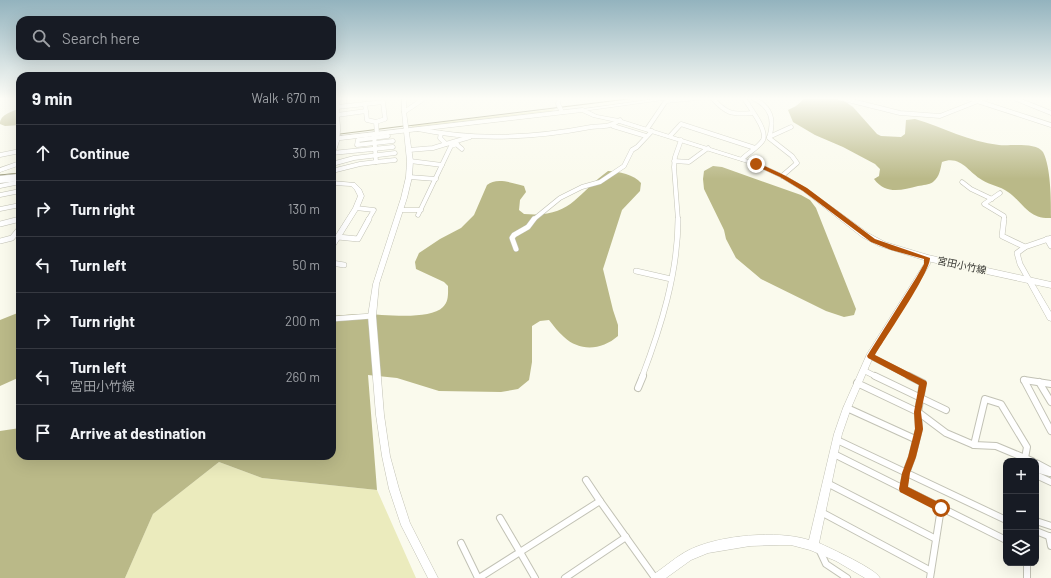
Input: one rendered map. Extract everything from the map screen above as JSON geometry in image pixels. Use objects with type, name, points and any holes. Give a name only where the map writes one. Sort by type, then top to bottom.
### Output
[{"type":"main road","name":"宮田小竹線","points":[[337,136],[452,125]]},
{"type":"main road","name":"宮田小竹線","points":[[632,125],[648,132],[670,136],[742,159],[782,176],[805,190],[873,240],[893,248],[927,258],[1051,285]]},
{"type":"main road","points":[[0,179],[16,177]]},
{"type":"street","points":[[337,136],[338,125]]},
{"type":"street","points":[[376,125],[376,162]]},
{"type":"street","points":[[406,125],[410,162],[409,178],[376,284],[372,316],[380,414],[386,456],[394,489],[406,525],[433,578]]},
{"type":"street","points":[[516,249],[512,238],[514,234],[524,230],[535,217],[560,198],[582,187],[600,182],[624,166],[632,150],[637,147],[652,125]]},
{"type":"street","points":[[670,136],[680,125]]},
{"type":"street","points":[[684,125],[755,148]]},
{"type":"street","points":[[761,125],[764,138]]},
{"type":"street","points":[[772,125],[769,136],[774,144],[794,158],[797,163],[782,176]]},
{"type":"street","points":[[418,129],[472,136],[512,136],[613,126],[648,132]]},
{"type":"street","points":[[742,159],[764,138],[791,127]]},
{"type":"street","points":[[354,158],[358,140],[376,133],[388,136]]},
{"type":"street","points":[[441,133],[440,138],[446,144]]},
{"type":"street","points":[[418,216],[451,146],[472,136]]},
{"type":"street","points":[[638,388],[656,344],[668,300],[678,222],[674,161],[681,140]]},
{"type":"street","points":[[358,145],[393,141]]},
{"type":"street","points":[[409,150],[433,148],[456,143]]},
{"type":"street","points":[[456,143],[462,149]]},
{"type":"street","points":[[336,153],[356,152],[393,147]]},
{"type":"street","points":[[674,161],[689,162],[708,148]]},
{"type":"street","points":[[0,155],[16,152]]},
{"type":"street","points":[[336,163],[354,158],[395,153]]},
{"type":"street","points":[[360,157],[362,163]]},
{"type":"street","points":[[336,170],[362,163],[395,160]]},
{"type":"street","points":[[410,162],[442,165]]},
{"type":"street","points":[[0,170],[16,164]]},
{"type":"street","points":[[409,178],[436,179]]},
{"type":"street","points":[[0,179],[16,179]]},
{"type":"street","points":[[962,182],[971,189],[992,199]]},
{"type":"street","points":[[0,186],[16,183]]},
{"type":"street","points":[[336,183],[353,184],[358,189],[361,196],[356,208],[336,240]]},
{"type":"street","points":[[0,195],[16,192]]},
{"type":"street","points":[[1000,193],[984,204],[1004,216],[1002,236],[1024,247]]},
{"type":"street","points":[[0,209],[16,205]]},
{"type":"street","points":[[338,237],[358,239],[374,210],[356,208]]},
{"type":"street","points":[[400,210],[421,210]]},
{"type":"street","points":[[0,224],[16,220]]},
{"type":"street","points":[[0,241],[12,238],[16,233]]},
{"type":"street","points":[[1051,246],[1049,239],[1024,247],[1017,253],[1017,257],[1029,280],[1051,318]]},
{"type":"street","points":[[847,578],[826,564],[816,547],[821,512],[837,440],[847,408],[863,370],[870,356],[927,264],[927,258]]},
{"type":"street","points":[[336,264],[344,265]]},
{"type":"street","points":[[636,271],[671,279]]},
{"type":"street","points":[[336,318],[372,316]]},
{"type":"street","points":[[870,356],[923,383],[918,412],[919,429],[915,439],[912,457],[906,473],[903,489]]},
{"type":"street","points":[[863,370],[946,410]]},
{"type":"street","points":[[1051,384],[1024,380],[1051,431]]},
{"type":"street","points":[[1039,382],[1051,402]]},
{"type":"street","points":[[857,383],[918,412],[946,433],[974,445],[996,446],[1026,458]]},
{"type":"street","points":[[974,445],[985,399],[1001,404],[1027,447],[1028,458]]},
{"type":"street","points":[[847,408],[915,439]]},
{"type":"street","points":[[837,440],[1003,519]]},
{"type":"street","points":[[834,454],[1003,539]]},
{"type":"street","points":[[1039,465],[1051,472]]},
{"type":"street","points":[[1039,470],[1051,472]]},
{"type":"street","points":[[1039,476],[1051,482]]},
{"type":"street","points":[[586,480],[656,578],[698,551],[713,547],[763,540],[800,542],[816,547],[875,578]]},
{"type":"street","points":[[827,484],[936,540]]},
{"type":"street","points":[[461,543],[478,578],[600,501]]},
{"type":"street","points":[[821,512],[931,575],[941,508]]},
{"type":"street","points":[[500,518],[535,578]]},
{"type":"street","points":[[1039,522],[1051,526]]},
{"type":"street","points":[[1039,532],[1050,536],[1051,546]]},
{"type":"street","points":[[565,578],[626,537]]},
{"type":"street","points":[[1027,566],[1027,578]]},
{"type":"green space","points":[[420,125],[439,125],[413,128],[411,126]]},
{"type":"green space","points":[[219,462],[262,478],[377,490],[416,578],[125,578],[153,514]]},
{"type":"shaded area","points":[[798,125],[869,125],[877,134],[881,136],[901,137],[905,134],[906,125],[933,125],[977,141],[999,145],[1023,145],[1035,147],[1043,152],[1048,166],[1051,218],[1037,216],[1027,210],[1013,196],[1002,188],[977,177],[964,165],[949,160],[942,162],[938,175],[930,184],[900,190],[889,189],[879,184],[874,179],[879,176],[880,169],[875,164],[843,147],[815,135]]},
{"type":"shaded area","points":[[713,166],[722,167],[801,195],[810,200],[816,208],[856,309],[854,315],[844,317],[826,311],[761,279],[736,258],[704,189],[704,171]]},
{"type":"shaded area","points":[[608,171],[626,174],[635,178],[641,183],[640,191],[622,210],[603,269],[618,325],[618,336],[612,341],[598,346],[584,347],[570,342],[549,320],[540,321],[532,326],[532,362],[529,380],[518,389],[501,392],[439,391],[397,378],[368,375],[377,490],[262,478],[219,462],[153,514],[125,578],[0,578],[0,431],[16,429],[16,460],[336,460],[336,316],[363,314],[405,316],[427,314],[443,307],[448,297],[448,286],[444,282],[416,269],[415,262],[419,253],[440,239],[461,228],[474,215],[487,185],[495,181],[500,181],[524,186],[526,192],[520,200],[519,210],[524,214],[540,214],[553,212],[572,203]]},
{"type":"shaded area","points":[[16,314],[16,379],[0,386],[0,320]]},
{"type":"waterway","points":[[407,126],[415,125]]},
{"type":"waterway","points":[[336,134],[404,126]]},
{"type":"waterway","points":[[0,175],[16,173]]},
{"type":"route","points":[[756,164],[782,176],[805,190],[873,240],[893,248],[927,258],[927,264],[870,356],[923,383],[918,412],[919,429],[915,439],[912,457],[906,473],[903,489],[941,508]]}]
